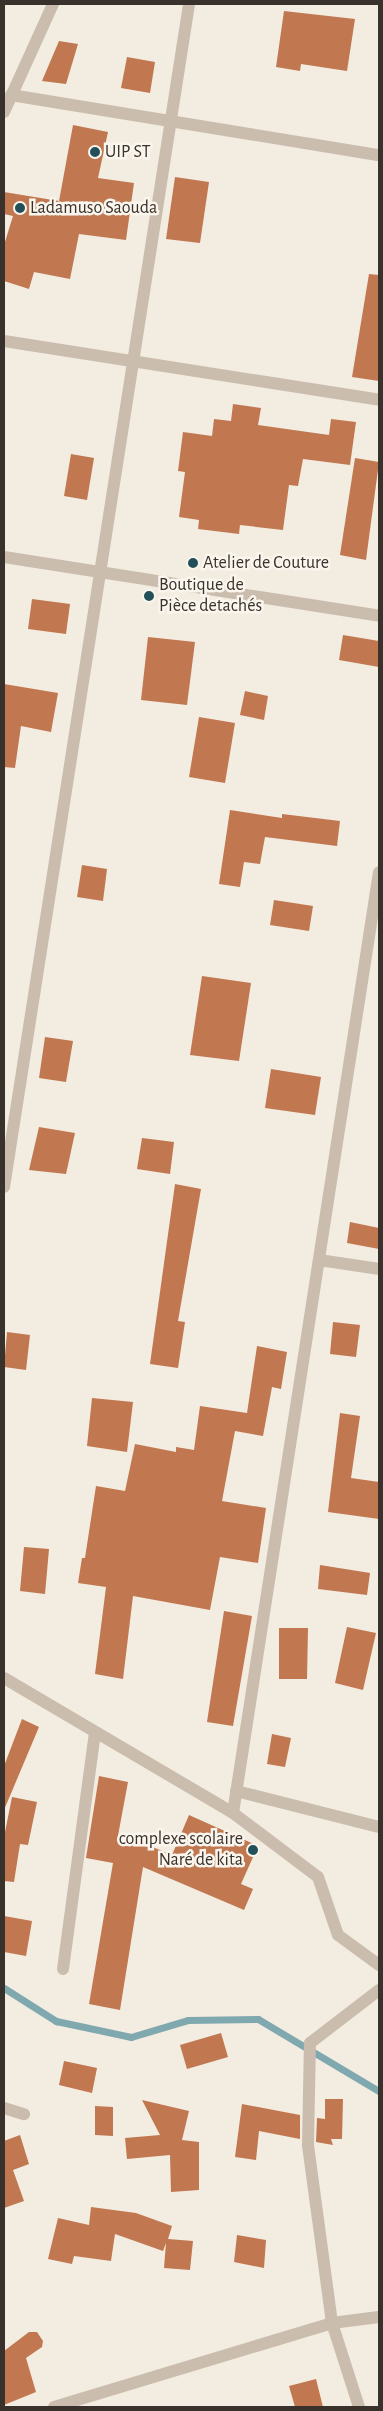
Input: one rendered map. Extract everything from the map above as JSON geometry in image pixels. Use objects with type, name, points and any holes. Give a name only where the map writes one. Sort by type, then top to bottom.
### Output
[{"type":"street","points":[[4,112],[53,4]]},
{"type":"street","points":[[4,1186],[189,4]]},
{"type":"street","points":[[11,96],[379,155]]},
{"type":"street","points":[[4,341],[379,400]]},
{"type":"street","points":[[4,557],[379,616]]},
{"type":"street","points":[[233,1813],[319,1260],[373,953],[379,872]]},
{"type":"street","points":[[319,1260],[379,1269]]},
{"type":"street","points":[[4,1678],[233,1813],[318,1877],[338,1935],[379,1965]]},
{"type":"street","points":[[63,1969],[95,1732]]},
{"type":"street","points":[[236,1791],[379,1826]]},
{"type":"street","points":[[359,2407],[332,2322],[308,2145],[310,2042],[379,1990]]},
{"type":"street","points":[[4,2108],[24,2114]]},
{"type":"street","points":[[54,2407],[332,2322],[379,2317]]},
{"type":"building","points":[[284,11],[355,19],[347,71],[301,64],[300,71],[276,67]]},
{"type":"building","points":[[59,41],[78,44],[66,84],[42,81]]},
{"type":"building","points":[[127,57],[155,62],[150,93],[121,88]]},
{"type":"building","points":[[73,125],[108,132],[98,178],[134,183],[126,240],[79,234],[70,279],[34,272],[29,289],[4,281],[4,245],[13,216],[4,214],[4,192],[59,201]]},
{"type":"building","points":[[175,177],[209,182],[200,243],[166,239]]},
{"type":"building","points":[[369,274],[379,275],[379,381],[352,377]]},
{"type":"building","points":[[233,404],[261,408],[258,425],[329,435],[331,419],[356,422],[350,465],[303,459],[298,486],[289,485],[283,530],[240,525],[239,534],[198,529],[199,520],[179,517],[185,472],[178,471],[183,432],[212,436],[214,419],[231,421]]},
{"type":"building","points":[[71,454],[94,458],[87,500],[64,496]]},
{"type":"building","points":[[355,458],[379,462],[366,560],[340,555]]},
{"type":"building","points":[[32,599],[70,604],[66,634],[28,629]]},
{"type":"building","points":[[343,635],[379,641],[379,667],[339,660]]},
{"type":"building","points":[[148,637],[195,642],[187,705],[141,700]]},
{"type":"building","points":[[4,684],[58,693],[51,732],[21,726],[15,768],[4,767]]},
{"type":"building","points":[[245,691],[268,696],[264,720],[240,715]]},
{"type":"building","points":[[199,717],[235,723],[225,783],[189,777]]},
{"type":"building","points":[[230,810],[282,818],[282,814],[340,821],[337,846],[265,837],[260,864],[244,862],[240,887],[219,884]]},
{"type":"building","points":[[82,865],[107,869],[103,901],[77,897]]},
{"type":"building","points":[[274,900],[313,906],[309,931],[270,925]]},
{"type":"building","points":[[202,976],[251,983],[239,1061],[190,1055]]},
{"type":"building","points":[[45,1037],[73,1041],[66,1082],[39,1078]]},
{"type":"building","points":[[271,1069],[321,1077],[315,1115],[265,1108]]},
{"type":"building","points":[[39,1127],[75,1133],[66,1174],[29,1170]]},
{"type":"building","points":[[142,1138],[174,1142],[170,1174],[137,1169]]},
{"type":"building","points":[[175,1184],[201,1189],[178,1321],[185,1322],[178,1368],[150,1364]]},
{"type":"building","points":[[350,1222],[379,1228],[379,1249],[347,1243]]},
{"type":"building","points":[[333,1322],[360,1325],[356,1357],[330,1354]]},
{"type":"building","points":[[7,1332],[30,1335],[26,1370],[4,1367]]},
{"type":"building","points":[[257,1346],[287,1352],[281,1389],[272,1387],[263,1436],[235,1431],[222,1501],[266,1508],[258,1563],[220,1557],[210,1610],[133,1596],[123,1679],[95,1674],[106,1587],[78,1583],[82,1558],[85,1558],[96,1486],[125,1491],[135,1444],[176,1452],[176,1447],[194,1450],[200,1406],[247,1413]]},
{"type":"building","points":[[92,1398],[133,1402],[127,1452],[87,1446]]},
{"type":"building","points":[[340,1413],[360,1416],[351,1478],[379,1482],[379,1519],[328,1512]]},
{"type":"building","points":[[24,1547],[49,1549],[45,1594],[20,1591]]},
{"type":"building","points":[[320,1565],[370,1573],[367,1595],[318,1589]]},
{"type":"building","points":[[224,1611],[252,1616],[233,1726],[207,1722]]},
{"type":"building","points":[[347,1627],[376,1633],[363,1690],[335,1683]]},
{"type":"building","points":[[279,1628],[308,1628],[307,1679],[279,1679]]},
{"type":"building","points":[[22,1719],[39,1727],[4,1810],[4,1766]]},
{"type":"building","points":[[272,1734],[291,1738],[285,1767],[267,1764]]},
{"type":"building","points":[[99,1776],[128,1782],[117,1841],[155,1848],[172,1855],[189,1815],[258,1846],[241,1884],[253,1889],[244,1910],[143,1867],[120,2010],[89,2004],[113,1863],[86,1858]]},
{"type":"building","points":[[12,1797],[37,1802],[28,1845],[20,1844],[14,1882],[4,1881],[4,1837]]},
{"type":"building","points":[[4,1916],[32,1921],[26,1956],[4,1952]]},
{"type":"building","points":[[221,2033],[228,2057],[187,2069],[180,2045]]},
{"type":"building","points":[[64,2061],[97,2068],[92,2093],[59,2085]]},
{"type":"building","points":[[325,2099],[343,2099],[342,2139],[331,2139],[333,2145],[316,2142],[317,2118],[325,2119]]},
{"type":"building","points":[[142,2100],[189,2111],[182,2140],[199,2142],[199,2190],[171,2192],[170,2155],[127,2159],[125,2138],[160,2135]]},
{"type":"building","points":[[242,2104],[300,2115],[300,2139],[259,2131],[256,2160],[235,2157]]},
{"type":"building","points":[[95,2106],[113,2107],[113,2136],[95,2135]]},
{"type":"building","points":[[20,2135],[29,2164],[13,2170],[24,2201],[4,2208],[4,2141]]},
{"type":"building","points":[[91,2207],[136,2213],[172,2226],[168,2239],[193,2241],[190,2270],[164,2268],[166,2243],[163,2251],[115,2234],[111,2261],[74,2256],[72,2264],[48,2259],[58,2218],[89,2225]]},
{"type":"building","points":[[237,2235],[266,2240],[264,2268],[234,2262]]},
{"type":"building","points":[[29,2332],[37,2332],[43,2341],[42,2347],[26,2358],[36,2392],[4,2405],[4,2351]]},
{"type":"building","points":[[316,2379],[323,2407],[295,2407],[289,2386]]},
{"type":"waterway","points":[[4,1988],[56,2021],[131,2037],[188,2020],[258,2019],[379,2091]]},
{"type":"place","name":"UIP ST","points":[[95,152]]},
{"type":"place","name":"Ladamuso Saouda","points":[[20,208]]},
{"type":"place","name":"Atelier de Couture","points":[[193,563]]},
{"type":"place","name":"Boutique de Pièce detachés","points":[[149,596]]},
{"type":"place","name":"complexe scolaire Naré de kita","points":[[253,1850]]}]
